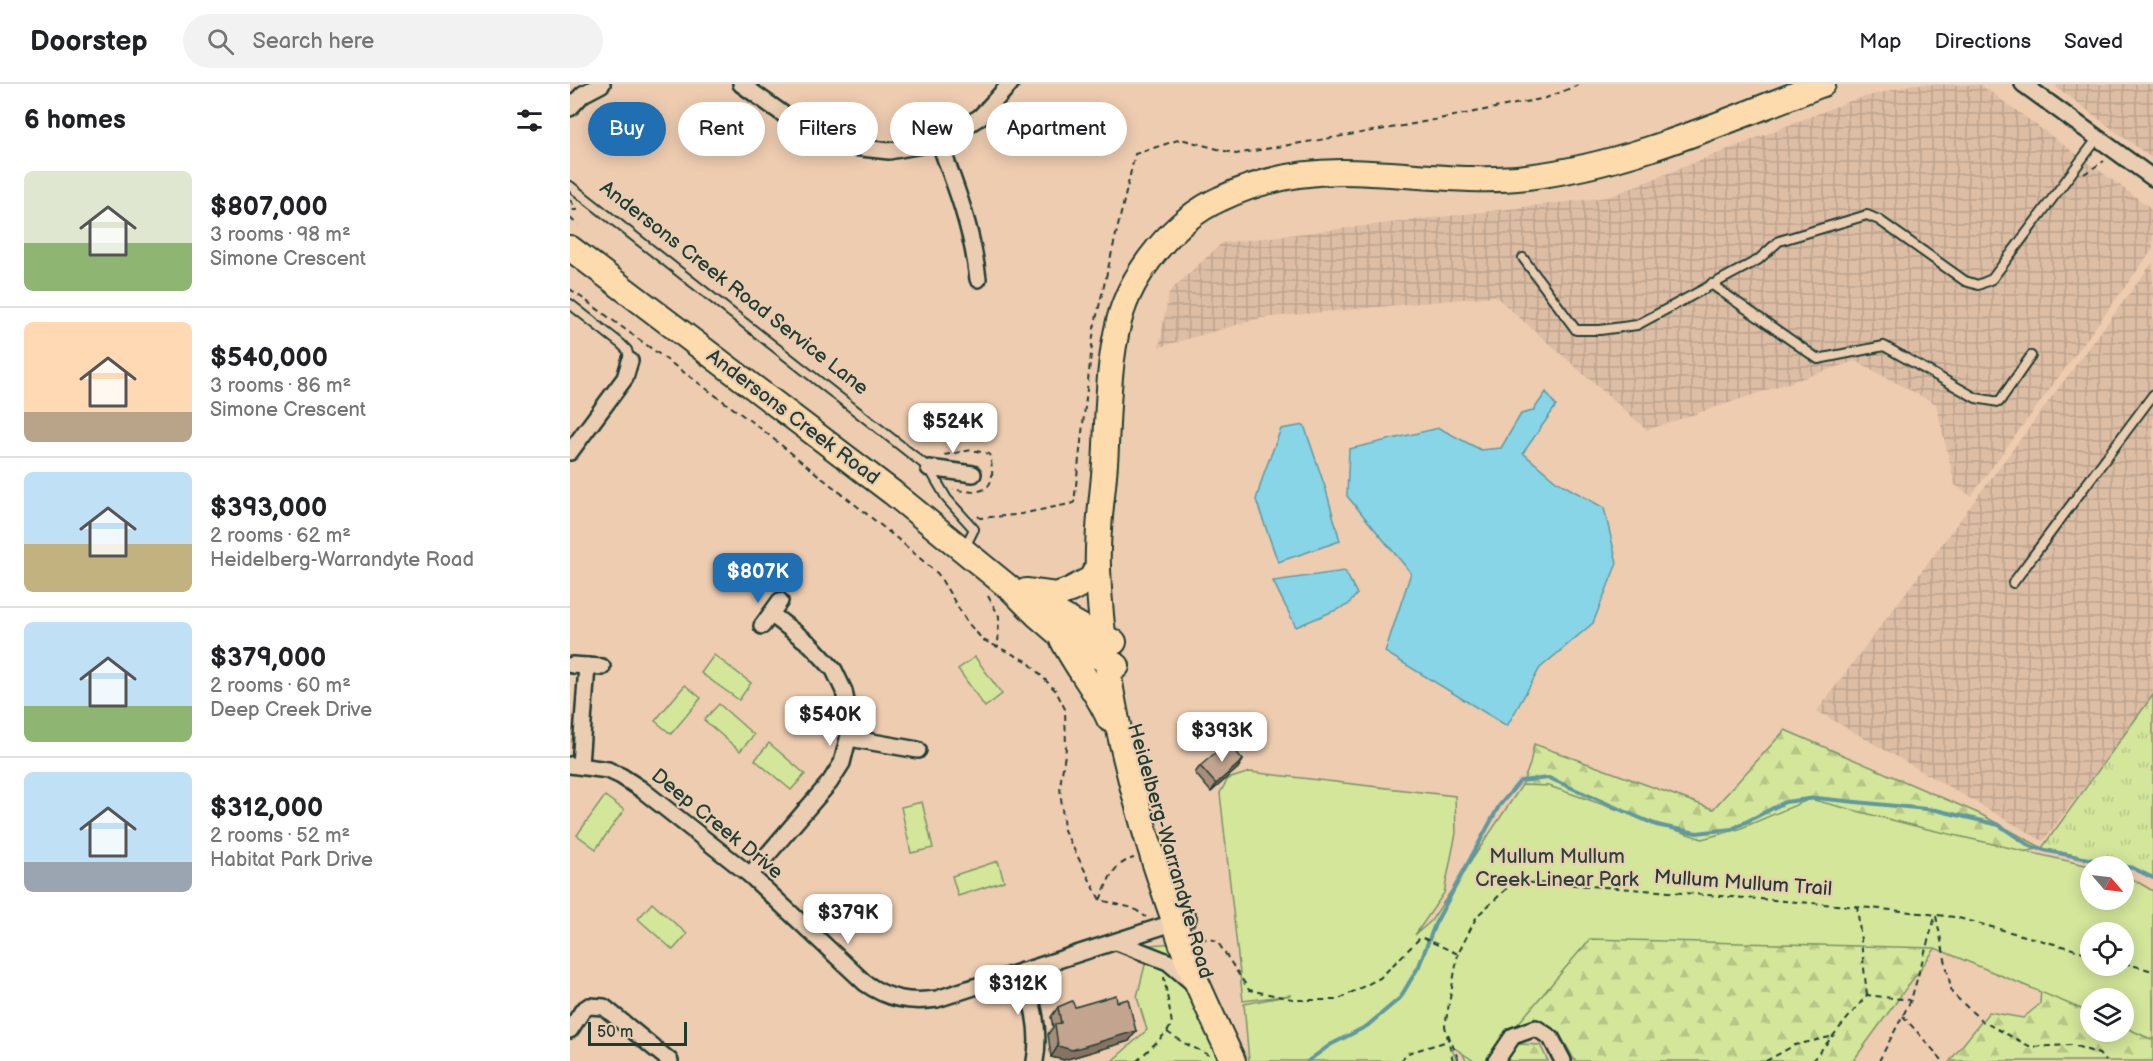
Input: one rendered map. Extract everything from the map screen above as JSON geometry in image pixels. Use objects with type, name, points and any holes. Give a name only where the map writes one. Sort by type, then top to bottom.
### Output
[{"type":"main road","name":"Heidelberg-Warrandyte Road","points":[[1222,1058],[1208,981],[1196,942],[1174,922],[1112,653],[1106,465],[1109,377],[1119,319],[1128,296],[1141,273],[1176,229],[1200,210],[1218,199],[1277,179],[1340,172],[1471,179],[1524,178],[1580,170],[1621,159],[1823,84]]},
{"type":"main road","name":"Andersons Creek Road","points":[[570,248],[893,493],[1012,590],[1060,635],[1112,653]]},
{"type":"main road","name":"Heidelberg-Warrandyte Road","points":[[1106,465],[1101,499],[1098,566],[1112,653],[1123,752],[1151,854],[1174,922],[1215,1023]]},
{"type":"main road","points":[[1012,590],[1056,595],[1091,579],[1098,566]]},
{"type":"main road","name":"Andersons Creek Road","points":[[1012,590],[1045,605],[1112,653]]},
{"type":"main road","points":[[1060,635],[1069,655],[1103,705],[1123,752]]},
{"type":"street","points":[[570,108],[583,94],[602,84]]},
{"type":"street","points":[[974,121],[1010,84]]},
{"type":"street","points":[[2023,84],[2153,178]]},
{"type":"street","points":[[748,85],[810,133],[831,142],[852,147],[890,151]]},
{"type":"street","points":[[944,156],[966,215],[978,279]]},
{"type":"street","points":[[570,452],[625,378],[630,361]]},
{"type":"street","points":[[929,468],[973,474]]},
{"type":"street","points":[[750,875],[830,782],[842,763],[851,727],[848,704],[834,670],[811,645],[771,614]]},
{"type":"street","points":[[575,765],[587,666]]},
{"type":"street","points":[[849,738],[918,750]]},
{"type":"street","name":"Deep Creek Drive","points":[[575,765],[608,771],[630,782],[750,875],[851,971],[885,995],[912,1002],[937,999],[1174,922]]},
{"type":"street","points":[[1117,942],[1168,962],[1201,991]]},
{"type":"street","points":[[1022,971],[1036,1023],[1035,1061]]},
{"type":"street","points":[[570,1030],[584,1010],[590,1006],[604,1007],[670,1061]]},
{"type":"street","points":[[1496,1061],[1513,1036],[1536,1028],[1551,1038],[1563,1061]]},
{"type":"lane","points":[[1523,258],[1576,330],[1600,330],[1637,325],[1758,260],[1779,241],[1867,215],[1879,220],[1965,281],[1978,285],[1992,279],[2097,139]]},
{"type":"lane","name":"Andersons Creek Road Service Lane","points":[[570,186],[929,468],[946,499],[974,529],[963,550]]},
{"type":"lane","points":[[1712,285],[1818,359],[1884,346],[1976,398],[1999,402],[2031,356]]},
{"type":"lane","points":[[570,304],[621,344],[627,350],[630,361]]},
{"type":"lane","points":[[2013,583],[2153,395]]},
{"type":"path","points":[[972,510],[980,518],[1016,515],[1074,503],[1094,328],[1135,154],[1181,139],[1236,154],[1546,98],[1581,84]]},
{"type":"path","points":[[2082,175],[2105,161],[2114,150]]},
{"type":"path","points":[[570,200],[577,210],[570,210]]},
{"type":"path","points":[[570,218],[578,225]]},
{"type":"path","points":[[570,289],[760,428],[924,561],[944,582],[967,622],[983,640],[1027,661],[1056,691],[1065,709],[1066,748],[1060,786],[1064,830],[1100,900],[1174,922]]},
{"type":"path","points":[[941,455],[972,450],[988,454],[994,471],[989,486],[979,492],[949,488],[957,495]]},
{"type":"path","points":[[984,568],[981,582],[999,616],[998,647]]},
{"type":"path","points":[[1100,900],[1117,867],[1123,861],[1151,854]]},
{"type":"path","name":"Mullum Mullum Trail","points":[[1445,1026],[1458,954],[1477,916],[1514,882],[1590,885],[1857,905],[1955,917],[2080,951]]},
{"type":"path","points":[[1812,1061],[1867,995],[1857,905]]},
{"type":"path","points":[[1879,1061],[1911,1000],[1936,915]]},
{"type":"path","points":[[1936,915],[1952,993],[1982,1020],[2031,1047],[2073,1045],[2098,1054],[2106,1061]]},
{"type":"path","points":[[1196,942],[1208,938],[1216,941],[1249,990],[1297,1000],[1337,1000],[1380,978],[1421,937],[1458,954]]},
{"type":"path","points":[[1137,1061],[1167,1032],[1172,1020],[1164,976],[1168,962]]},
{"type":"path","points":[[2134,966],[2153,971]]},
{"type":"path","points":[[1867,995],[1911,1000]]},
{"type":"path","points":[[1903,1016],[1943,1061]]},
{"type":"path","points":[[1445,1026],[1453,1061]]},
{"type":"path","points":[[1445,1026],[1459,1061]]},
{"type":"path","points":[[1167,1032],[1222,1058]]},
{"type":"path","points":[[1766,1061],[1795,1045],[1832,1037]]},
{"type":"path","points":[[1401,1061],[1408,1053],[1448,1041]]},
{"type":"shaded area","points":[[1914,84],[1981,85],[2148,206],[2153,214],[2153,249],[1971,496],[1955,485],[1936,404],[1855,361],[1647,430],[1495,296],[1261,318],[1159,347],[1169,292],[1222,243],[1608,197],[1850,101]]},
{"type":"shaded area","points":[[2059,84],[2153,84],[2153,159],[2056,87]]},
{"type":"shaded area","points":[[2153,262],[2153,697],[2043,841],[1817,711]]},
{"type":"green space","points":[[714,655],[751,683],[739,700],[701,673]]},
{"type":"green space","points":[[975,657],[1002,694],[985,707],[958,669]]},
{"type":"green space","points":[[685,685],[701,698],[671,734],[655,721]]},
{"type":"green space","points":[[2153,695],[2153,877],[2134,868],[2134,856],[2080,856],[2042,848]]},
{"type":"green space","points":[[719,704],[754,735],[740,751],[704,720]]},
{"type":"green space","points":[[1785,730],[1980,814],[2042,848],[2003,856],[1853,1061],[1575,1061],[1558,1031],[1540,1024],[1491,1061],[1466,1061],[1463,1054],[1458,954],[1530,764],[1534,744],[1713,809]]},
{"type":"green space","points":[[769,743],[805,774],[791,790],[755,760]]},
{"type":"green space","name":"Mullum Mullum Creek Linear Park","points":[[1250,772],[1455,796],[1456,833],[1444,893],[1415,935],[1431,921],[1522,785],[1549,786],[1702,839],[1739,829],[1810,799],[1923,828],[2080,864],[2080,910],[2134,910],[2134,880],[2153,891],[2153,1040],[2134,1031],[2134,988],[2080,988],[2080,1008],[1935,948],[1590,939],[1511,1032],[1491,1061],[1474,1061],[1450,1045],[1457,1061],[1249,1061],[1244,1004],[1291,995],[1243,1001],[1220,793],[1228,779]]},
{"type":"green space","points":[[605,796],[624,810],[596,849],[577,835]]},
{"type":"green space","points":[[922,802],[933,848],[911,853],[901,807]]},
{"type":"green space","points":[[998,861],[1004,881],[958,896],[952,876]]},
{"type":"green space","points":[[652,903],[687,934],[673,950],[638,919]]},
{"type":"green space","points":[[2044,932],[2080,958],[2080,976],[2112,976],[2153,995],[2153,1061],[1950,1061],[1989,1012],[2023,1018],[2040,1004]]},
{"type":"green space","points":[[1176,943],[1233,1061],[1112,1061],[1147,1030],[1137,997],[1150,945]]},
{"type":"green space","points":[[1515,1044],[1540,1045],[1548,1061],[1504,1061]]},
{"type":"water","points":[[1546,392],[1556,406],[1523,453],[1556,481],[1604,508],[1617,563],[1593,623],[1540,668],[1507,726],[1385,652],[1411,573],[1347,496],[1349,449],[1439,428],[1481,450],[1501,448],[1521,414],[1533,411]]},
{"type":"water","points":[[1304,425],[1340,541],[1278,562],[1256,500],[1281,429]]},
{"type":"water","points":[[1345,571],[1357,594],[1348,605],[1296,627],[1273,581]]},
{"type":"building","points":[[1228,742],[1243,760],[1216,784],[1200,766]]},
{"type":"building","points":[[1116,995],[1117,1002],[1128,999],[1136,1031],[1072,1050],[1058,1046],[1055,1024],[1061,1023],[1058,1007],[1072,1001],[1075,1007]]},
{"type":"waterway","points":[[1308,1061],[1330,1045],[1367,1026],[1400,998],[1419,966],[1435,924],[1499,806],[1520,781],[1549,778],[1656,825],[1697,833],[1732,829],[1785,802],[1816,798],[1936,810],[1999,825],[2030,846],[2133,868],[2153,878]]}]
